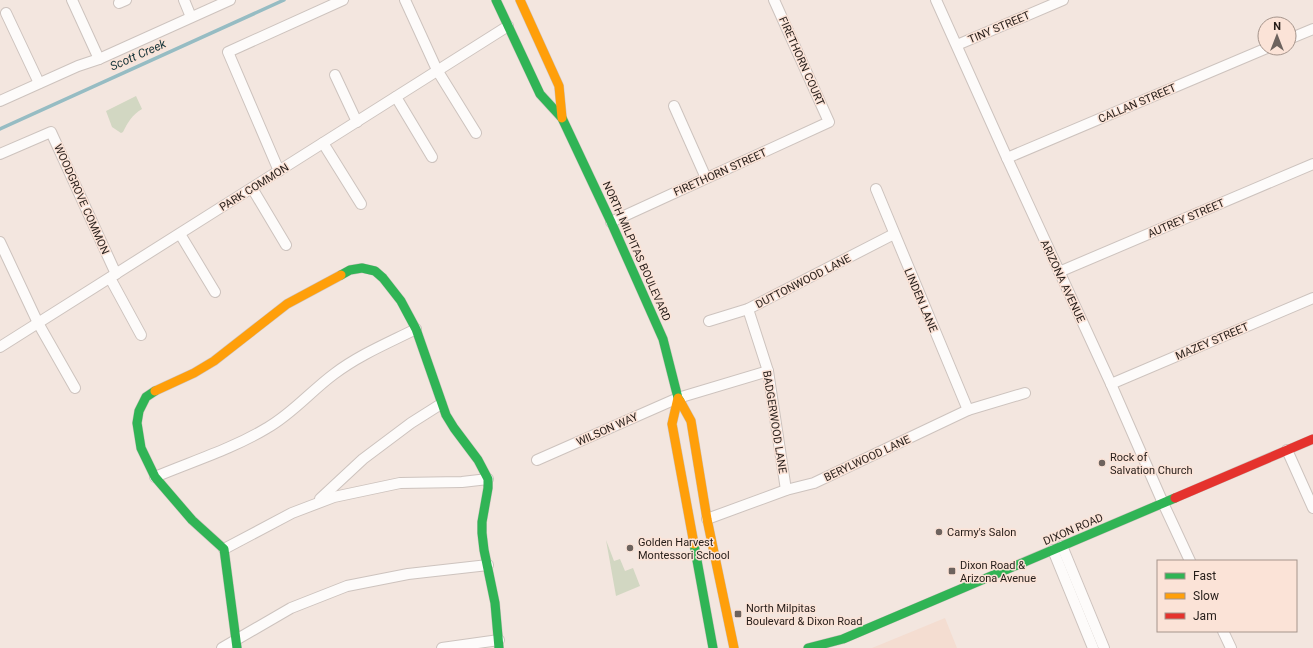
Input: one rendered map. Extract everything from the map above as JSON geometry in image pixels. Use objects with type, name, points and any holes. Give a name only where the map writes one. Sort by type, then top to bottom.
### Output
[{"type":"street","points":[[72,0],[99,59]]},
{"type":"street","points":[[184,0],[191,17]]},
{"type":"street","points":[[0,101],[78,66],[99,59],[230,0]]},
{"type":"street","points":[[279,171],[228,52],[343,0]]},
{"type":"street","points":[[405,0],[437,70],[476,133]]},
{"type":"street","points":[[496,0],[540,94],[562,118]]},
{"type":"street","points":[[520,0],[559,86],[562,118]]},
{"type":"street","name":"FIRETHORN COURT","points":[[774,0],[829,122]]},
{"type":"street","name":"ARIZONA AVENUE","points":[[936,0],[1190,560]]},
{"type":"street","name":"TINY STREET","points":[[957,45],[1063,0]]},
{"type":"street","points":[[508,6],[510,20],[508,26]]},
{"type":"street","points":[[6,13],[39,83]]},
{"type":"street","points":[[508,26],[522,30]]},
{"type":"street","name":"PARK COMMON","points":[[0,347],[508,26]]},
{"type":"street","points":[[1297,36],[1313,29]]},
{"type":"street","name":"CALLAN STREET","points":[[1007,158],[1257,52]]},
{"type":"street","points":[[542,71],[552,91],[560,97]]},
{"type":"street","points":[[335,75],[357,122]]},
{"type":"street","points":[[396,97],[432,157]]},
{"type":"street","points":[[674,106],[706,178]]},
{"type":"street","name":"NORTH MILPITAS BOULEVARD","points":[[562,118],[611,222],[663,339],[678,398],[691,421],[707,519],[734,648]]},
{"type":"street","name":"FIRETHORN STREET","points":[[611,222],[829,122]]},
{"type":"street","name":"WOODGROVE COMMON","points":[[0,154],[51,132],[113,276]]},
{"type":"street","points":[[323,143],[361,204]]},
{"type":"street","name":"AUTREY STREET","points":[[1059,272],[1313,164]]},
{"type":"street","points":[[252,188],[286,245]]},
{"type":"street","name":"LINDEN LANE","points":[[876,189],[968,410]]},
{"type":"street","points":[[180,234],[215,292]]},
{"type":"street","name":"DUTTONWOOD LANE","points":[[709,321],[748,309],[894,234]]},
{"type":"street","points":[[0,242],[38,323],[74,388]]},
{"type":"street","points":[[237,644],[224,549],[192,520],[156,477],[141,448],[137,431],[139,411],[146,397],[214,361],[287,304],[350,270],[362,268],[375,271],[383,278],[401,301],[416,329],[428,361],[441,404],[454,428],[482,466],[488,479],[488,488],[482,522],[482,533],[495,603],[499,644],[442,648]]},
{"type":"street","points":[[113,276],[141,335]]},
{"type":"street","name":"MAZEY STREET","points":[[1111,384],[1313,298]]},
{"type":"street","name":"BADGERWOOD LANE","points":[[748,309],[768,371],[786,490]]},
{"type":"street","points":[[156,477],[234,446],[268,428],[303,401],[333,374],[368,352],[416,329]]},
{"type":"street","name":"WILSON WAY","points":[[537,460],[678,398],[768,371]]},
{"type":"street","name":"BERYLWOOD LANE","points":[[707,519],[786,490],[814,483],[968,410],[1025,393]]},
{"type":"street","name":"NORTH MILPITAS BOULEVARD","points":[[678,398],[672,424],[712,648]]},
{"type":"street","points":[[316,503],[363,459],[411,423],[441,404]]},
{"type":"street","name":"DIXON ROAD","points":[[808,648],[843,639],[1313,439]]},
{"type":"street","points":[[1287,450],[1313,508]]},
{"type":"street","points":[[224,549],[292,513],[334,497],[400,483],[462,482],[488,479]]},
{"type":"street","points":[[1058,548],[1093,648]]},
{"type":"street","points":[[1058,548],[1104,648]]},
{"type":"street","points":[[222,648],[237,644],[291,608],[347,586],[408,574],[488,565]]},
{"type":"street","points":[[1223,632],[1231,648]]},
{"type":"street","name":"DIXON ROAD","points":[[834,648],[843,639]]},
{"type":"shaded area","points":[[945,618],[957,648],[872,648]]},
{"type":"green space","points":[[136,96],[142,109],[133,116],[121,133],[112,127],[106,111]]},
{"type":"green space","points":[[606,540],[614,561],[620,559],[625,571],[633,568],[640,586],[616,596]]},
{"type":"waterway","name":"Scott Creek","points":[[0,129],[284,0]]},
{"type":"traffic: fast","points":[[496,0],[540,94],[562,118],[611,222],[663,339],[680,401]]},
{"type":"traffic: fast","points":[[341,275],[350,270],[362,268],[375,271],[383,278],[401,301],[416,329],[446,415],[478,460],[488,479],[488,488],[482,522],[482,533],[495,603],[499,648]]},
{"type":"traffic: fast","points":[[155,391],[146,397],[139,411],[137,423],[141,448],[155,477],[192,520],[224,549],[237,648]]},
{"type":"traffic: fast","points":[[808,648],[843,639],[1175,498]]},
{"type":"traffic: fast","points":[[694,544],[713,648]]},
{"type":"traffic: slow","points":[[520,0],[559,86],[562,118]]},
{"type":"traffic: slow","points":[[155,391],[194,373],[214,361],[287,304],[341,275]]},
{"type":"traffic: slow","points":[[678,398],[672,424],[694,544]]},
{"type":"traffic: slow","points":[[680,401],[691,421],[707,519],[734,648]]},
{"type":"traffic: jam","points":[[1175,498],[1313,439]]},
{"type":"place","name":"Rock of Salvation Church","points":[[1102,463]]},
{"type":"place","name":"Carmy's Salon","points":[[939,532]]},
{"type":"place","name":"Golden Harvest Montessori School","points":[[630,548]]},
{"type":"place","name":"Dixon Road & Arizona Avenue","points":[[952,571]]},
{"type":"place","name":"North Milpitas Boulevard & Dixon Road","points":[[738,614]]}]
